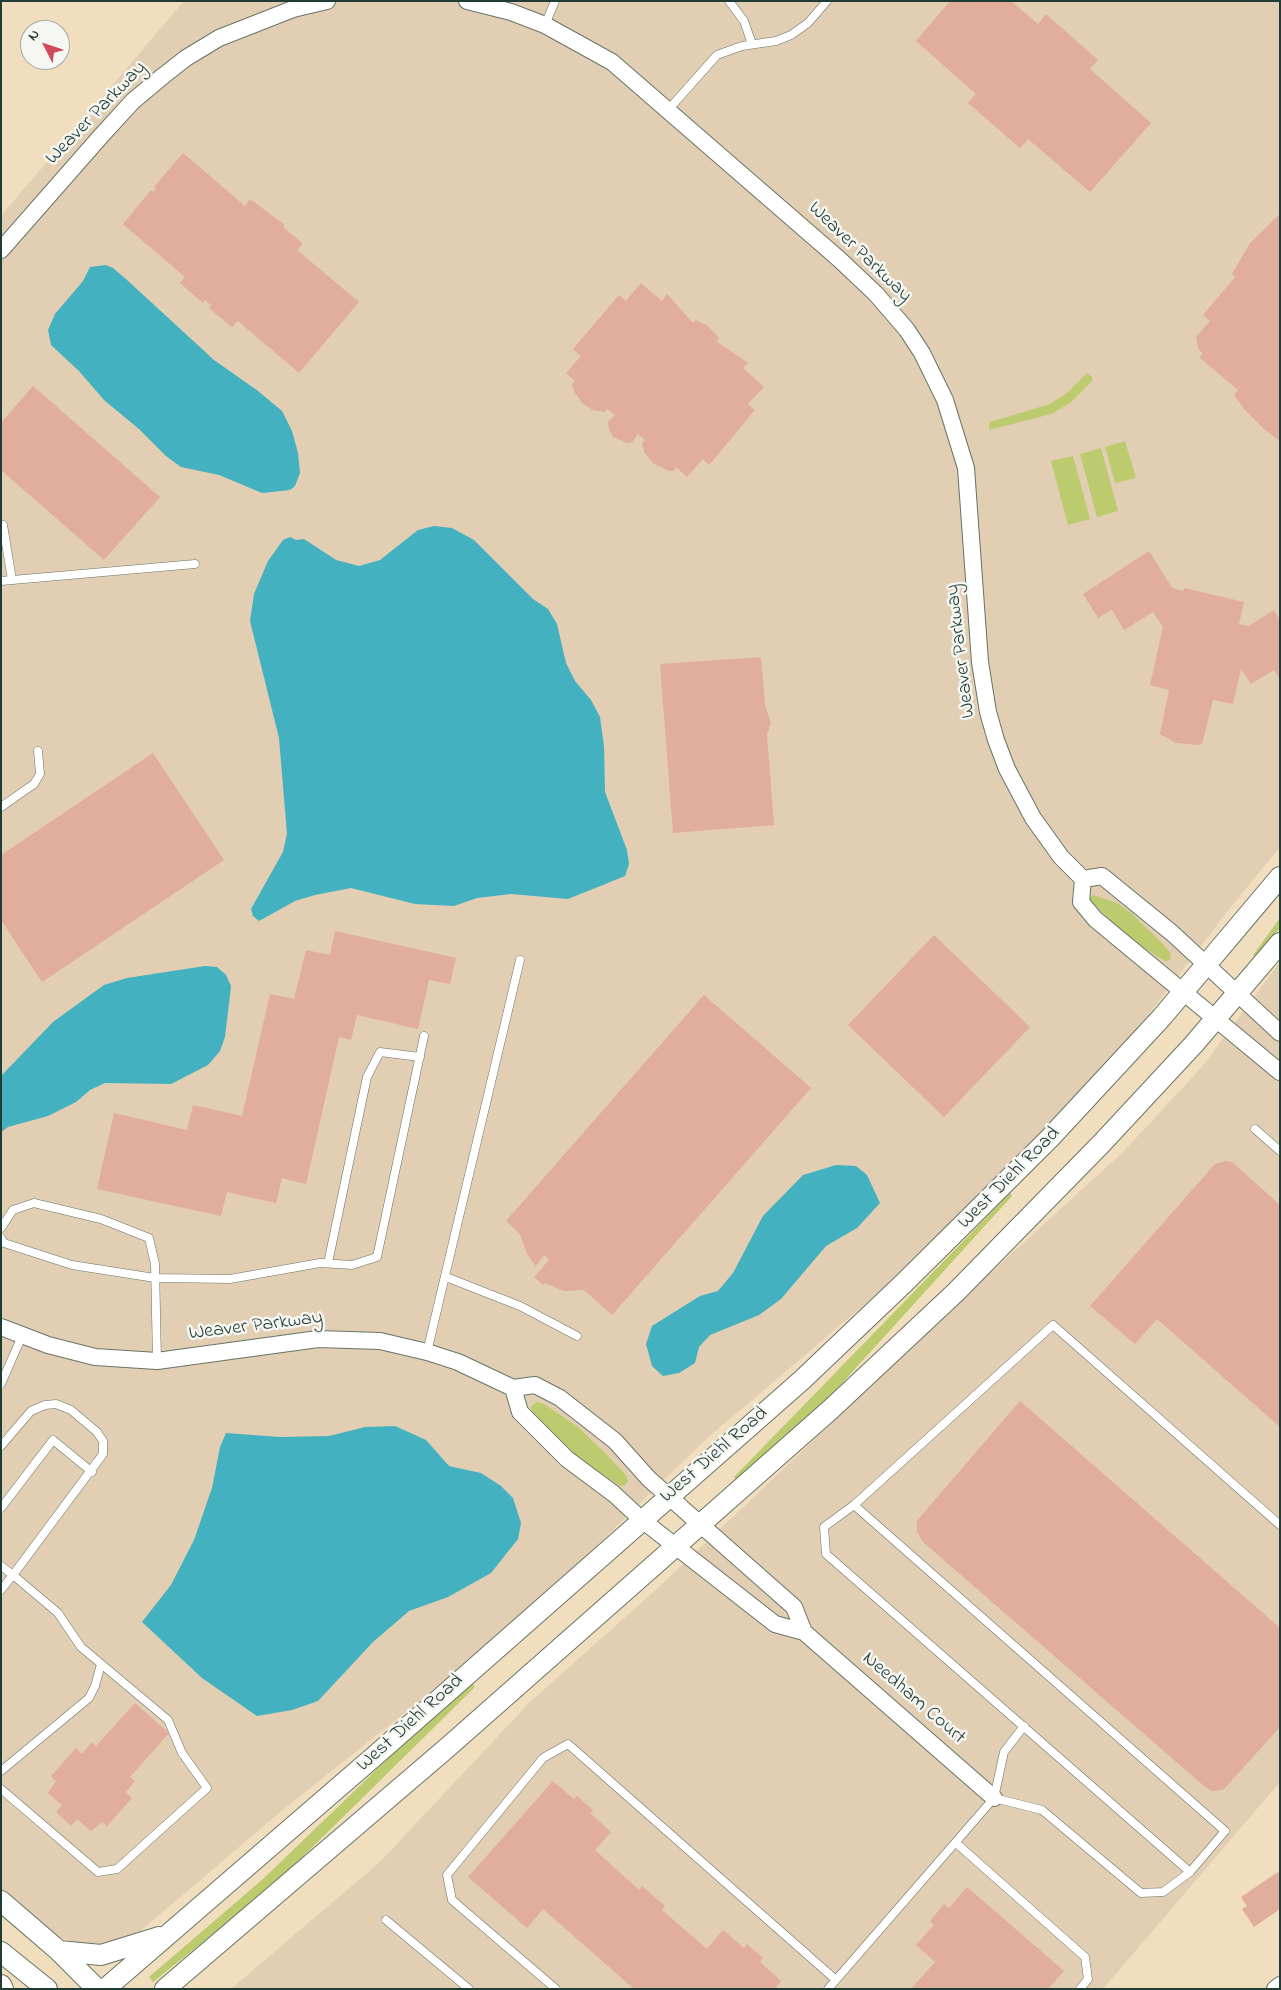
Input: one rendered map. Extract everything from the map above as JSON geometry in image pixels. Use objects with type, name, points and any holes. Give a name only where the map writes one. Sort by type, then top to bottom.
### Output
[{"type":"street","name":"Weaver Parkway","points":[[1,250],[133,101],[162,76],[186,58],[219,38],[292,5],[326,1]]},
{"type":"street","name":"Weaver Parkway","points":[[467,1],[511,12],[545,24],[612,62],[669,109],[876,294],[907,330],[922,353],[945,400],[966,468],[980,662],[988,712],[996,740],[1007,769],[1033,818],[1061,857],[1083,879]]},
{"type":"street","points":[[1280,1033],[1205,966],[1172,933],[1102,876],[1083,879],[1081,902],[1095,919],[1280,1072]]},
{"type":"street","name":"West Diehl Road","points":[[105,1989],[377,1754],[802,1380],[1049,1140],[1183,992],[1280,877]]},
{"type":"street","name":"West Diehl Road","points":[[165,1989],[448,1747],[830,1410],[956,1292],[1102,1143],[1216,1019],[1280,943]]},
{"type":"street","name":"Weaver Parkway","points":[[1,1328],[95,1357],[157,1361],[318,1338],[380,1341],[427,1352],[484,1374],[513,1388],[535,1385],[560,1398],[615,1440],[649,1479],[668,1497]]},
{"type":"street","points":[[513,1388],[520,1412],[540,1433],[567,1459],[614,1494],[642,1520]]},
{"type":"street","name":"Needham Court","points":[[668,1497],[794,1607],[804,1632]]},
{"type":"street","name":"Needham Court","points":[[642,1520],[775,1624],[804,1632],[994,1798]]},
{"type":"street","points":[[1,1901],[59,1951],[97,1989]]},
{"type":"street","points":[[59,1951],[101,1955],[169,1934]]},
{"type":"street","points":[[1,1952],[47,1989]]},
{"type":"street","points":[[1,1985],[4,1989]]},
{"type":"street","points":[[1275,1989],[1280,1985]]},
{"type":"lane","points":[[545,24],[555,1]]},
{"type":"lane","points":[[729,1],[744,21],[752,44]]},
{"type":"lane","points":[[669,109],[717,56],[752,44],[776,42],[791,35],[808,23],[827,1]]},
{"type":"lane","points":[[3,525],[12,580]]},
{"type":"lane","points":[[1,581],[195,564]]},
{"type":"lane","points":[[1,807],[34,784],[40,774],[38,751]]},
{"type":"lane","points":[[427,1352],[520,960]]},
{"type":"lane","points":[[1,1238],[4,1242],[72,1265],[155,1278],[230,1280],[320,1263],[352,1265],[377,1257],[424,1036]]},
{"type":"lane","points":[[328,1264],[367,1077],[380,1052],[420,1057]]},
{"type":"lane","points":[[1254,1129],[1280,1151]]},
{"type":"lane","points":[[1,1228],[13,1210],[34,1203],[101,1219],[149,1238],[155,1264],[157,1361]]},
{"type":"lane","points":[[446,1277],[520,1306],[576,1336]]},
{"type":"lane","points":[[1190,1872],[826,1554],[824,1527],[854,1505],[1053,1325],[1280,1525]]},
{"type":"lane","points":[[1,1384],[22,1336]]},
{"type":"lane","points":[[1,1446],[31,1410],[45,1405],[56,1404],[72,1410],[84,1420],[103,1441],[104,1454],[1,1590]]},
{"type":"lane","points":[[1,1508],[54,1440],[92,1472]]},
{"type":"lane","points":[[854,1505],[1225,1831],[1190,1872],[1163,1892],[1141,1893],[1042,1810],[994,1798]]},
{"type":"lane","points":[[1,1566],[58,1613],[82,1647],[168,1720],[182,1753],[207,1788],[117,1869],[98,1872],[1,1789]]},
{"type":"lane","points":[[1,1771],[89,1698],[95,1686],[101,1664]]},
{"type":"lane","points":[[828,1989],[994,1798],[1004,1752],[1024,1726]]},
{"type":"lane","points":[[556,1989],[452,1900],[447,1875],[543,1758],[568,1744],[836,1980]]},
{"type":"lane","points":[[956,1843],[1086,1957],[1088,1979],[1080,1989]]},
{"type":"lane","points":[[386,1920],[469,1989]]},
{"type":"shaded area","points":[[184,1],[1280,1],[1280,847],[1230,908],[1141,1024],[1037,1137],[898,1276],[705,1440],[591,1551],[457,1671],[279,1813],[129,1940],[103,1945],[83,1944],[58,1937],[1,1890],[1,216]]},
{"type":"shaded area","points":[[1280,962],[1280,1782],[1103,1989],[231,1989],[380,1862],[530,1702],[659,1587],[974,1288],[1122,1153],[1202,1067]]},
{"type":"green space","points":[[1087,373],[1093,378],[1092,381],[1070,403],[1051,414],[989,430],[990,422],[1050,404],[1067,393]]},
{"type":"green space","points":[[1125,441],[1136,478],[1115,483],[1105,447]]},
{"type":"green space","points":[[1101,448],[1118,511],[1097,517],[1080,454]]},
{"type":"green space","points":[[1073,456],[1090,519],[1068,525],[1051,461]]},
{"type":"green space","points":[[1093,895],[1117,903],[1131,913],[1162,943],[1171,954],[1170,960],[1165,961],[1139,945],[1117,927],[1089,899]]},
{"type":"green space","points":[[1280,918],[1280,928],[1255,957],[1253,955]]},
{"type":"green space","points":[[1010,1193],[1012,1196],[824,1403],[736,1480],[734,1477]]},
{"type":"green space","points":[[537,1402],[544,1404],[578,1427],[625,1474],[628,1481],[625,1485],[620,1486],[583,1461],[559,1440],[532,1411],[531,1406]]},
{"type":"green space","points":[[472,1682],[475,1687],[272,1887],[153,1982],[149,1977],[263,1879],[401,1746]]},
{"type":"water","points":[[106,265],[113,268],[127,280],[214,360],[258,391],[282,411],[292,431],[298,453],[300,473],[295,486],[290,490],[262,493],[219,475],[181,467],[166,456],[139,429],[104,400],[79,371],[51,345],[48,330],[55,314],[83,281],[90,267]]},
{"type":"water","points":[[434,526],[452,528],[474,540],[533,599],[548,609],[557,624],[566,663],[575,681],[591,700],[600,717],[604,746],[605,792],[627,850],[629,864],[625,876],[568,899],[511,894],[477,898],[454,906],[415,904],[351,888],[295,901],[259,921],[253,916],[251,909],[283,852],[287,834],[279,738],[250,621],[254,594],[268,561],[283,540],[290,537],[296,540],[304,539],[336,560],[359,566],[380,560],[418,530]]},
{"type":"water","points":[[205,966],[217,967],[226,975],[231,986],[225,1037],[220,1051],[208,1065],[171,1084],[105,1083],[90,1090],[76,1102],[48,1116],[8,1127],[1,1132],[1,1076],[53,1022],[104,985],[127,978]]},
{"type":"water","points":[[836,1165],[856,1166],[867,1175],[880,1203],[857,1228],[826,1246],[781,1299],[759,1315],[710,1335],[699,1347],[695,1363],[679,1373],[663,1376],[652,1366],[646,1344],[652,1326],[700,1296],[718,1291],[733,1273],[763,1216],[803,1175]]},
{"type":"water","points":[[395,1426],[426,1440],[449,1466],[481,1473],[501,1486],[513,1498],[521,1523],[518,1539],[491,1573],[448,1597],[409,1611],[373,1642],[318,1701],[292,1710],[257,1716],[202,1678],[142,1622],[171,1585],[194,1540],[212,1488],[220,1447],[226,1433],[280,1437],[329,1436],[365,1427]]},
{"type":"building","points":[[950,1],[1011,1],[1038,24],[1046,14],[1098,60],[1090,69],[1151,123],[1090,192],[1028,139],[1020,148],[968,103],[976,94],[916,41]]},
{"type":"building","points":[[183,153],[245,206],[250,199],[285,225],[283,227],[303,244],[297,250],[359,302],[299,373],[238,321],[232,327],[209,308],[211,305],[205,300],[203,303],[180,283],[185,277],[123,224],[151,190],[153,192],[156,189],[154,187]]},
{"type":"building","points":[[1280,214],[1280,441],[1265,430],[1245,410],[1234,395],[1238,390],[1199,357],[1203,354],[1198,348],[1196,337],[1210,321],[1203,315],[1235,277],[1232,274],[1250,243]]},
{"type":"building","points":[[641,283],[662,301],[667,294],[693,323],[696,320],[708,326],[719,338],[716,341],[748,363],[743,368],[764,387],[748,404],[755,410],[709,465],[703,459],[687,477],[676,467],[674,471],[669,471],[654,464],[644,452],[642,444],[645,440],[638,434],[632,442],[627,443],[613,437],[608,422],[615,415],[607,409],[605,412],[593,410],[583,404],[575,393],[572,384],[575,381],[566,373],[581,356],[573,349],[619,295],[626,301]]},
{"type":"building","points":[[33,386],[160,497],[104,560],[1,470],[1,423]]},
{"type":"building","points":[[1149,551],[1172,588],[1183,591],[1184,588],[1244,602],[1239,624],[1249,626],[1274,610],[1280,620],[1280,680],[1274,670],[1251,684],[1241,669],[1233,704],[1213,700],[1202,744],[1199,745],[1176,743],[1160,734],[1169,690],[1150,685],[1163,627],[1153,612],[1124,630],[1112,610],[1098,618],[1083,594]]},
{"type":"building","points":[[761,657],[765,705],[771,723],[767,735],[774,825],[673,833],[660,664]]},
{"type":"building","points":[[153,753],[224,860],[42,982],[1,920],[1,855]]},
{"type":"building","points":[[335,931],[456,958],[450,984],[429,980],[418,1029],[357,1015],[351,1040],[339,1037],[306,1184],[282,1178],[276,1203],[227,1192],[221,1216],[97,1189],[114,1113],[187,1130],[193,1105],[242,1116],[270,994],[294,999],[306,950],[330,955]]},
{"type":"building","points":[[934,935],[1030,1027],[944,1117],[848,1025]]},
{"type":"building","points":[[704,995],[811,1088],[612,1315],[584,1290],[564,1291],[545,1283],[543,1285],[534,1277],[549,1260],[544,1255],[536,1266],[527,1254],[520,1234],[506,1221]]},
{"type":"building","points":[[1226,1161],[1232,1162],[1280,1205],[1280,1427],[1157,1319],[1135,1344],[1090,1306],[1215,1164]]},
{"type":"building","points":[[1020,1401],[1280,1628],[1280,1727],[1223,1790],[1212,1791],[1204,1786],[923,1542],[917,1532],[917,1521]]},
{"type":"building","points":[[135,1703],[169,1733],[130,1777],[135,1781],[126,1792],[132,1798],[107,1826],[102,1822],[91,1831],[77,1819],[71,1826],[56,1812],[62,1805],[48,1793],[56,1781],[51,1776],[76,1748],[82,1754],[92,1742],[96,1746]]},
{"type":"building","points":[[553,1781],[574,1799],[577,1796],[593,1810],[590,1813],[611,1832],[595,1850],[639,1890],[642,1886],[665,1906],[662,1910],[707,1949],[723,1930],[744,1948],[747,1944],[763,1958],[760,1962],[781,1981],[775,1989],[634,1989],[543,1909],[527,1928],[468,1877]]},
{"type":"building","points":[[1278,1872],[1280,1874],[1280,1909],[1254,1927],[1242,1909],[1247,1906],[1241,1897]]},
{"type":"building","points":[[967,1887],[1064,1971],[1048,1989],[911,1989],[935,1962],[916,1945],[934,1925],[930,1921],[944,1904],[949,1908]]}]
